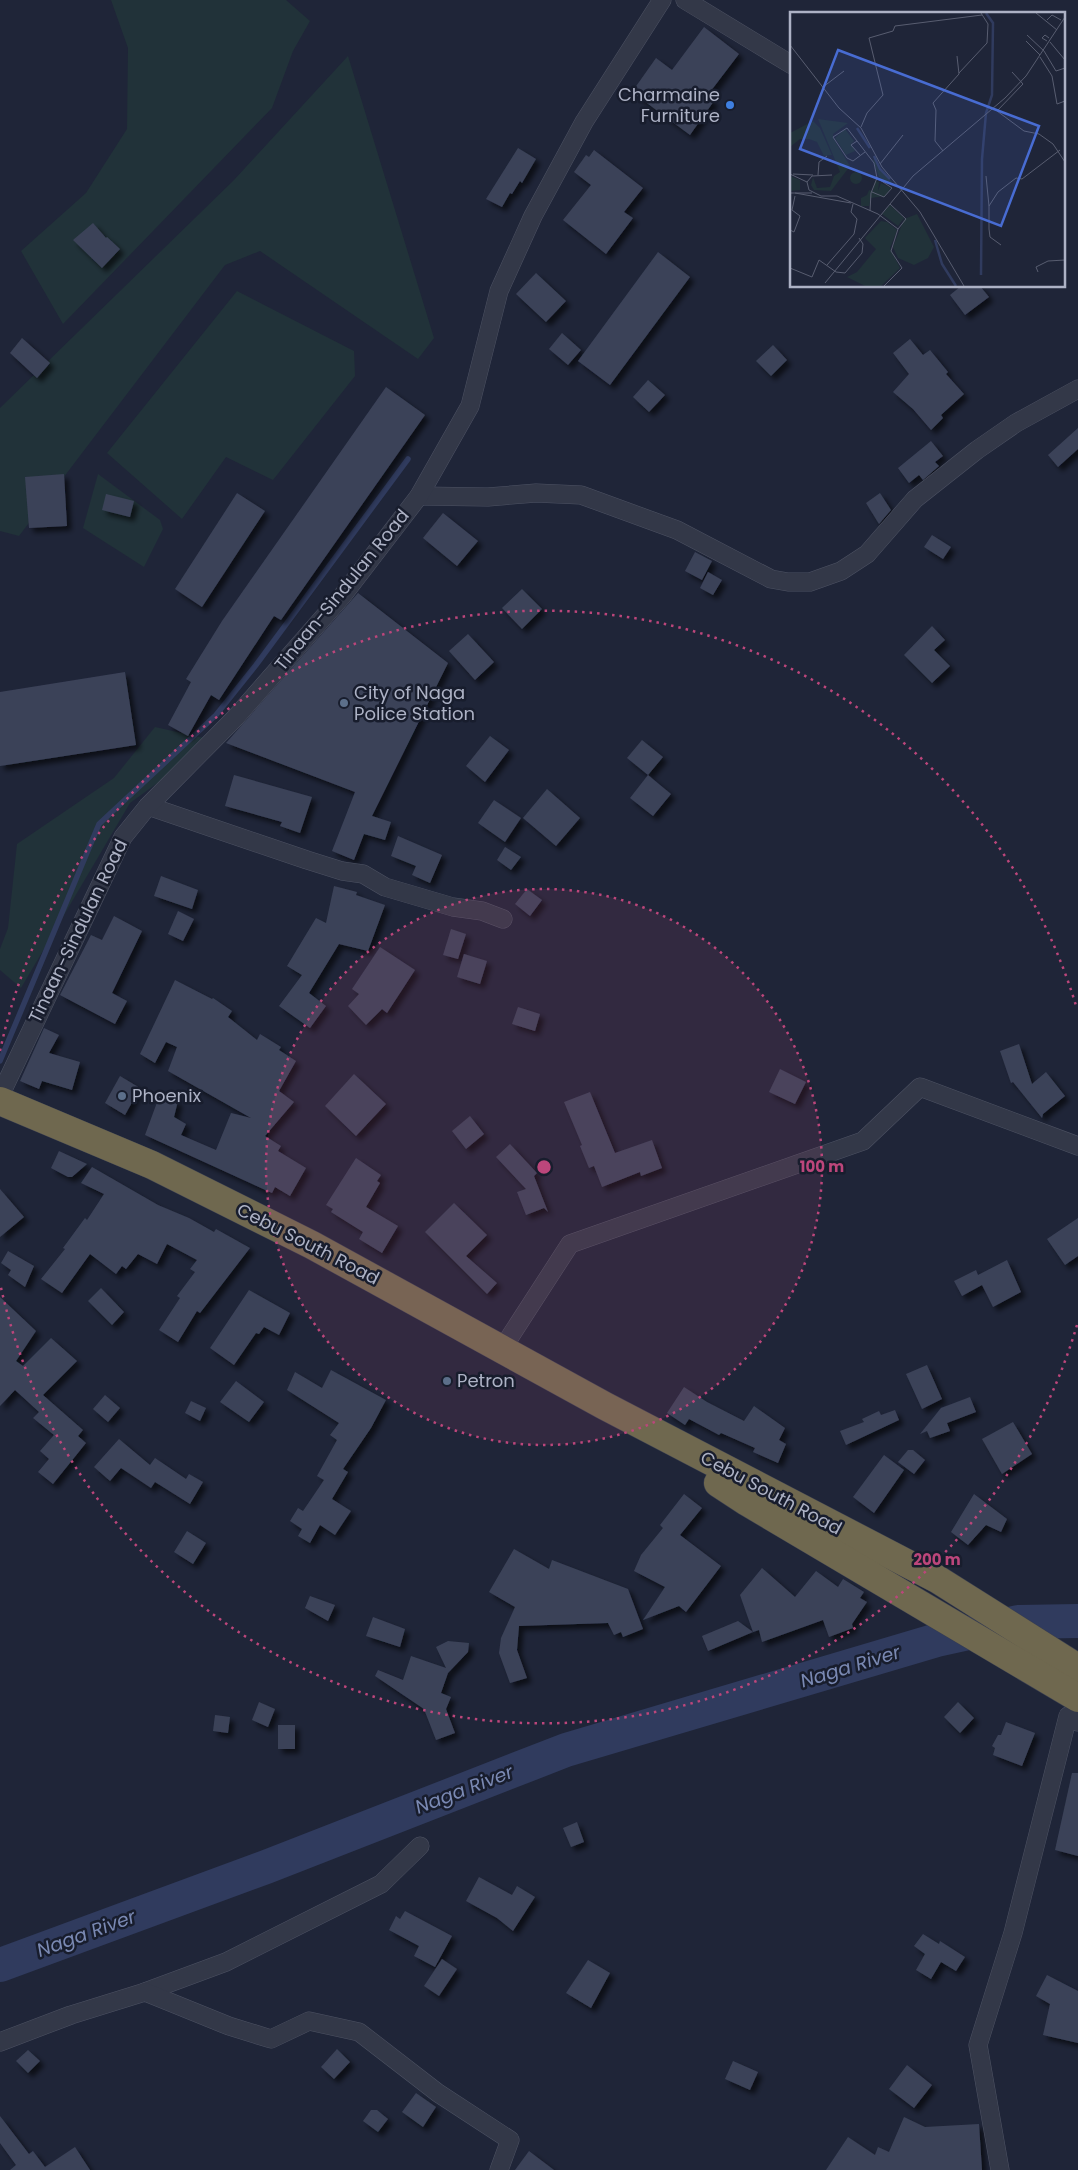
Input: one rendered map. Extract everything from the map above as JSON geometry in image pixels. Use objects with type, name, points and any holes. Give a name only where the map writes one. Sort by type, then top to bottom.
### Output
[{"type":"highway","name":"Cebu South Road","points":[[0,1102],[152,1165],[312,1244],[605,1406],[937,1580],[1069,1662]]},
{"type":"highway","name":"Cebu South Road","points":[[605,1406],[747,1502],[1078,1698]]},
{"type":"street","name":"Tinaan-Sindulan Road","points":[[0,1096],[123,837],[148,806],[236,717],[344,595],[419,496],[470,406],[499,291],[533,216],[584,122],[662,0]]},
{"type":"street","points":[[685,0],[790,64]]},
{"type":"street","points":[[419,496],[488,497],[536,493],[581,495],[677,530],[771,579],[788,582],[810,582],[841,571],[867,554],[915,499],[938,480],[1016,423],[1078,389]]},
{"type":"street","points":[[148,806],[307,860],[342,871],[363,874],[394,890],[453,907],[482,911],[503,919]]},
{"type":"street","points":[[502,1349],[570,1244],[863,1141],[920,1087],[1078,1146]]},
{"type":"street","points":[[1000,2170],[978,2045],[1013,1934],[1068,1716],[1078,1722]]},
{"type":"street","points":[[0,2042],[71,2015],[145,1992],[226,1962],[381,1884],[420,1846]]},
{"type":"street","points":[[145,1992],[229,2026],[271,2039],[309,2021],[359,2032],[438,2094],[510,2140],[499,2170]]},
{"type":"shaded area","points":[[111,0],[286,0],[310,21],[293,51],[272,108],[63,324],[21,251],[86,193],[127,129],[128,48]]},
{"type":"shaded area","points":[[348,56],[434,338],[418,359],[260,251],[225,265],[19,536],[0,531],[0,408],[234,180]]},
{"type":"shaded area","points":[[237,291],[354,351],[355,376],[273,480],[226,457],[182,519],[107,453]]},
{"type":"shaded area","points":[[98,474],[160,520],[163,529],[144,567],[83,528]]},
{"type":"shaded area","points":[[155,727],[204,738],[167,776],[130,803],[21,988],[0,970],[0,949],[8,928],[17,844],[114,778]]},
{"type":"building","points":[[704,27],[739,54],[707,96],[714,101],[690,135],[632,92],[656,58],[672,70]]},
{"type":"building","points":[[518,148],[536,159],[522,183],[520,181],[502,207],[486,199]]},
{"type":"building","points":[[594,150],[643,188],[624,212],[633,218],[606,254],[563,220],[591,185],[574,172],[586,155],[589,157]]},
{"type":"building","points":[[93,223],[106,238],[120,249],[102,268],[73,240]]},
{"type":"building","points":[[658,252],[690,277],[610,385],[578,361]]},
{"type":"building","points":[[536,273],[566,301],[546,322],[516,294]]},
{"type":"building","points":[[959,288],[982,288],[989,297],[965,315],[950,295]]},
{"type":"building","points":[[562,333],[581,350],[568,365],[549,349]]},
{"type":"building","points":[[22,338],[50,363],[37,378],[10,353]]},
{"type":"building","points":[[910,339],[923,355],[930,350],[948,372],[946,374],[964,394],[941,415],[943,418],[931,430],[913,409],[893,392],[909,374],[893,353]]},
{"type":"building","points":[[773,345],[787,360],[771,376],[756,361]]},
{"type":"building","points":[[648,380],[665,395],[649,412],[633,397]]},
{"type":"building","points":[[386,387],[425,415],[281,620],[274,616],[219,700],[211,695],[188,736],[168,725],[191,682],[186,679],[222,621]]},
{"type":"building","points":[[1078,428],[1078,449],[1058,467],[1048,455]]},
{"type":"building","points":[[931,441],[943,456],[935,462],[939,466],[923,480],[919,475],[909,483],[898,468]]},
{"type":"building","points":[[64,474],[67,526],[29,528],[25,477]]},
{"type":"building","points":[[237,493],[265,511],[202,607],[175,589]]},
{"type":"building","points":[[880,493],[891,510],[879,524],[866,503]]},
{"type":"building","points":[[106,494],[134,501],[130,517],[102,510]]},
{"type":"building","points":[[443,513],[478,541],[457,566],[423,538]]},
{"type":"building","points":[[932,535],[951,547],[943,559],[924,547]]},
{"type":"building","points":[[695,552],[712,561],[702,580],[685,571]]},
{"type":"building","points":[[708,572],[722,580],[713,595],[700,588]]},
{"type":"building","points":[[522,589],[542,609],[522,629],[502,608]]},
{"type":"building","name":"City of Naga Police Station","points":[[358,593],[448,663],[372,816],[391,822],[385,840],[364,834],[354,860],[332,851],[355,792],[226,743]]},
{"type":"building","points":[[932,626],[945,640],[934,650],[950,666],[932,683],[904,655]]},
{"type":"building","points":[[468,634],[494,662],[475,680],[449,651]]},
{"type":"building","points":[[125,672],[136,745],[0,766],[0,692]]},
{"type":"building","points":[[490,736],[509,750],[485,782],[466,766]]},
{"type":"building","points":[[642,740],[663,757],[648,775],[627,758]]},
{"type":"building","points":[[234,775],[312,797],[300,833],[280,826],[282,822],[225,806]]},
{"type":"building","points":[[648,775],[671,794],[653,816],[630,798]]},
{"type":"building","points":[[547,789],[580,818],[556,846],[523,818]]},
{"type":"building","points":[[494,800],[521,818],[505,842],[478,823]]},
{"type":"building","points":[[398,836],[442,855],[430,883],[412,875],[416,866],[391,856]]},
{"type":"building","points":[[505,847],[521,857],[511,870],[497,860]]},
{"type":"building","points":[[161,876],[198,890],[192,909],[154,896]]},
{"type":"building","points":[[334,886],[357,892],[356,895],[385,905],[368,951],[339,944],[309,993],[326,1006],[310,1028],[279,1006],[302,975],[287,966],[316,918],[326,923]]},
{"type":"building","points":[[527,889],[542,900],[530,916],[515,904]]},
{"type":"building","points":[[178,911],[194,919],[183,941],[168,934]]},
{"type":"building","points":[[114,916],[142,931],[112,993],[127,1001],[115,1024],[60,995],[91,935],[102,940]]},
{"type":"building","points":[[451,929],[466,934],[458,959],[443,955]]},
{"type":"building","points":[[380,947],[415,970],[387,1013],[382,1009],[366,1025],[348,1006],[359,994],[352,989]]},
{"type":"building","points":[[464,954],[487,961],[480,984],[457,977]]},
{"type":"building","points":[[175,980],[213,998],[232,1011],[228,1017],[257,1040],[260,1034],[281,1047],[279,1050],[296,1061],[279,1091],[294,1102],[265,1136],[281,1146],[278,1151],[306,1168],[290,1196],[275,1187],[272,1193],[145,1135],[159,1097],[178,1101],[174,1117],[186,1124],[181,1135],[216,1150],[231,1113],[251,1118],[168,1071],[177,1047],[166,1042],[155,1063],[140,1054]]},
{"type":"building","points":[[518,1007],[540,1014],[535,1031],[512,1024]]},
{"type":"building","points":[[44,1028],[59,1035],[49,1053],[80,1062],[72,1090],[42,1081],[39,1089],[20,1081]]},
{"type":"building","points":[[1019,1044],[1032,1084],[1046,1072],[1065,1096],[1043,1114],[1042,1118],[1013,1082],[1011,1083],[1000,1051]]},
{"type":"building","points":[[780,1069],[806,1082],[795,1104],[769,1092]]},
{"type":"building","points":[[354,1074],[386,1104],[356,1136],[325,1106]]},
{"type":"building","name":"Phoenix","points":[[120,1076],[140,1088],[125,1115],[105,1103]]},
{"type":"building","points":[[590,1092],[615,1153],[652,1140],[662,1168],[641,1176],[640,1172],[602,1187],[594,1166],[589,1168],[580,1146],[582,1145],[564,1102]]},
{"type":"building","points":[[470,1116],[484,1134],[466,1149],[452,1131]]},
{"type":"building","points":[[510,1144],[537,1173],[534,1176],[548,1212],[544,1208],[526,1215],[517,1192],[526,1189],[496,1157]]},
{"type":"building","points":[[59,1151],[87,1164],[72,1177],[68,1177],[51,1168]]},
{"type":"building","points":[[356,1158],[381,1175],[377,1181],[380,1183],[366,1207],[398,1226],[382,1253],[359,1239],[363,1232],[331,1212],[333,1209],[326,1205]]},
{"type":"building","points":[[92,1167],[158,1205],[189,1218],[214,1232],[216,1229],[250,1248],[200,1313],[197,1311],[178,1342],[159,1330],[180,1298],[177,1296],[195,1272],[190,1269],[197,1260],[167,1244],[157,1264],[138,1254],[126,1269],[122,1266],[116,1274],[90,1254],[62,1293],[41,1279],[65,1249],[63,1248],[85,1218],[87,1220],[104,1194],[81,1183]]},
{"type":"building","points":[[0,1189],[24,1217],[0,1237]]},
{"type":"building","points":[[454,1203],[487,1235],[466,1256],[497,1283],[487,1294],[425,1232]]},
{"type":"building","points":[[1078,1218],[1078,1256],[1065,1265],[1047,1239]]},
{"type":"building","points":[[8,1251],[34,1266],[25,1287],[8,1275],[11,1270],[1,1263]]},
{"type":"building","points":[[1007,1260],[1021,1292],[993,1307],[982,1285],[962,1296],[954,1281],[976,1270],[978,1275]]},
{"type":"building","points":[[101,1288],[124,1312],[112,1325],[88,1301]]},
{"type":"building","points":[[249,1290],[290,1313],[279,1335],[264,1327],[259,1334],[256,1333],[234,1365],[210,1348]]},
{"type":"building","points":[[0,1297],[36,1331],[16,1361],[23,1366],[51,1338],[77,1361],[43,1395],[83,1430],[78,1436],[86,1443],[53,1484],[38,1472],[49,1459],[40,1451],[54,1435],[33,1418],[39,1412],[15,1390],[0,1406]]},
{"type":"building","points":[[927,1365],[942,1399],[922,1409],[906,1374]]},
{"type":"building","points":[[331,1370],[386,1400],[371,1428],[343,1469],[348,1472],[332,1499],[351,1511],[335,1535],[320,1525],[310,1543],[298,1536],[302,1529],[290,1521],[298,1508],[303,1511],[324,1480],[317,1476],[337,1440],[330,1435],[339,1423],[287,1390],[295,1372],[322,1388]]},
{"type":"building","points":[[236,1381],[264,1402],[249,1422],[220,1402]]},
{"type":"building","points":[[684,1387],[707,1402],[744,1421],[754,1406],[785,1428],[779,1440],[786,1444],[778,1463],[753,1452],[755,1448],[721,1433],[719,1435],[689,1419],[685,1425],[667,1413]]},
{"type":"building","points":[[105,1395],[120,1408],[108,1422],[93,1409]]},
{"type":"building","points":[[970,1397],[976,1412],[947,1423],[950,1431],[930,1438],[927,1431],[920,1434],[941,1408]]},
{"type":"building","points":[[191,1401],[206,1408],[200,1421],[185,1413]]},
{"type":"building","points":[[895,1410],[899,1420],[846,1445],[840,1431],[864,1422],[862,1419],[879,1411],[881,1415]]},
{"type":"building","points":[[1013,1422],[1032,1454],[1002,1474],[982,1439]]},
{"type":"building","points":[[119,1439],[150,1465],[155,1458],[186,1479],[189,1474],[203,1482],[190,1504],[155,1482],[151,1488],[121,1468],[110,1481],[94,1467]]},
{"type":"building","points":[[908,1450],[913,1450],[925,1460],[914,1474],[898,1462]]},
{"type":"building","points":[[884,1455],[904,1470],[874,1513],[853,1497]]},
{"type":"building","points":[[684,1494],[702,1508],[680,1535],[721,1566],[686,1612],[679,1606],[643,1620],[665,1587],[634,1571],[641,1555],[663,1528],[660,1525]]},
{"type":"building","points":[[974,1494],[1007,1519],[1001,1532],[986,1525],[968,1545],[951,1532]]},
{"type":"building","points":[[187,1531],[206,1543],[193,1564],[174,1552]]},
{"type":"building","points":[[514,1549],[549,1569],[552,1560],[628,1589],[643,1629],[623,1637],[621,1632],[614,1635],[608,1623],[519,1626],[517,1650],[527,1678],[510,1683],[499,1653],[501,1638],[515,1607],[489,1592]]},
{"type":"building","points":[[762,1568],[795,1597],[816,1571],[838,1587],[843,1579],[864,1592],[860,1598],[867,1602],[852,1624],[853,1628],[829,1637],[823,1620],[762,1642],[759,1630],[753,1632],[740,1595]]},
{"type":"building","points":[[310,1596],[335,1605],[328,1621],[305,1608]]},
{"type":"building","points":[[373,1617],[405,1629],[400,1647],[366,1636]]},
{"type":"building","points":[[738,1621],[753,1632],[708,1651],[702,1636]]},
{"type":"building","points":[[448,1641],[469,1643],[468,1652],[448,1673],[441,1693],[451,1697],[446,1709],[455,1733],[436,1740],[424,1709],[375,1676],[378,1670],[403,1680],[411,1656],[446,1668],[436,1647]]},
{"type":"building","points":[[259,1702],[275,1709],[268,1727],[252,1720]]},
{"type":"building","points":[[958,1702],[974,1718],[960,1733],[944,1717]]},
{"type":"building","points":[[215,1715],[230,1717],[228,1733],[213,1731]]},
{"type":"building","points":[[1006,1722],[1035,1733],[1022,1766],[993,1755],[995,1748],[992,1746],[998,1735],[1001,1735]]},
{"type":"building","points":[[278,1725],[295,1725],[295,1749],[278,1749]]},
{"type":"building","points":[[1072,1773],[1078,1773],[1078,1856],[1055,1850]]},
{"type":"building","points":[[577,1822],[584,1842],[571,1847],[563,1828]]},
{"type":"building","points":[[479,1877],[512,1895],[517,1886],[535,1897],[513,1931],[497,1918],[466,1901]]},
{"type":"building","points":[[405,1911],[452,1936],[435,1967],[414,1956],[419,1946],[389,1930],[396,1916],[400,1919]]},
{"type":"building","points":[[923,1934],[939,1944],[940,1941],[965,1957],[956,1971],[941,1962],[931,1979],[916,1970],[925,1954],[914,1946]]},
{"type":"building","points":[[442,1959],[457,1969],[439,1996],[424,1986]]},
{"type":"building","points":[[588,1960],[610,1973],[591,2008],[566,1993]]},
{"type":"building","points":[[1047,1975],[1078,1991],[1078,2043],[1043,2035],[1050,2004],[1036,1996]]},
{"type":"building","points":[[337,2049],[350,2062],[334,2079],[321,2067]]},
{"type":"building","points":[[28,2050],[40,2061],[28,2073],[16,2061]]},
{"type":"building","points":[[733,2061],[758,2072],[750,2090],[725,2079]]},
{"type":"building","points":[[907,2065],[932,2085],[914,2108],[889,2089]]},
{"type":"building","points":[[416,2093],[436,2107],[423,2127],[402,2112]]},
{"type":"building","points":[[371,2110],[377,2110],[388,2119],[378,2132],[363,2121]]},
{"type":"building","points":[[0,2116],[29,2154],[33,2151],[45,2167],[75,2147],[90,2170],[10,2170],[16,2165],[0,2143]]},
{"type":"building","points":[[904,2117],[925,2127],[979,2124],[982,2170],[826,2170],[848,2137],[875,2155],[878,2147],[889,2152]]},
{"type":"building","points":[[529,2151],[554,2170],[515,2170]]},
{"type":"waterway","points":[[0,1061],[99,824],[216,715],[256,665],[408,459]]},
{"type":"waterway","name":"Naga River","points":[[0,1965],[266,1867],[566,1750],[937,1640],[1018,1622],[1078,1621]]},
{"type":"place","name":"Charmaine Furniture","points":[[730,105]]},
{"type":"place","name":"City of Naga Police Station","points":[[344,703]]},
{"type":"place","name":"Phoenix","points":[[122,1096]]},
{"type":"place","name":"Petron","points":[[447,1381]]}]
